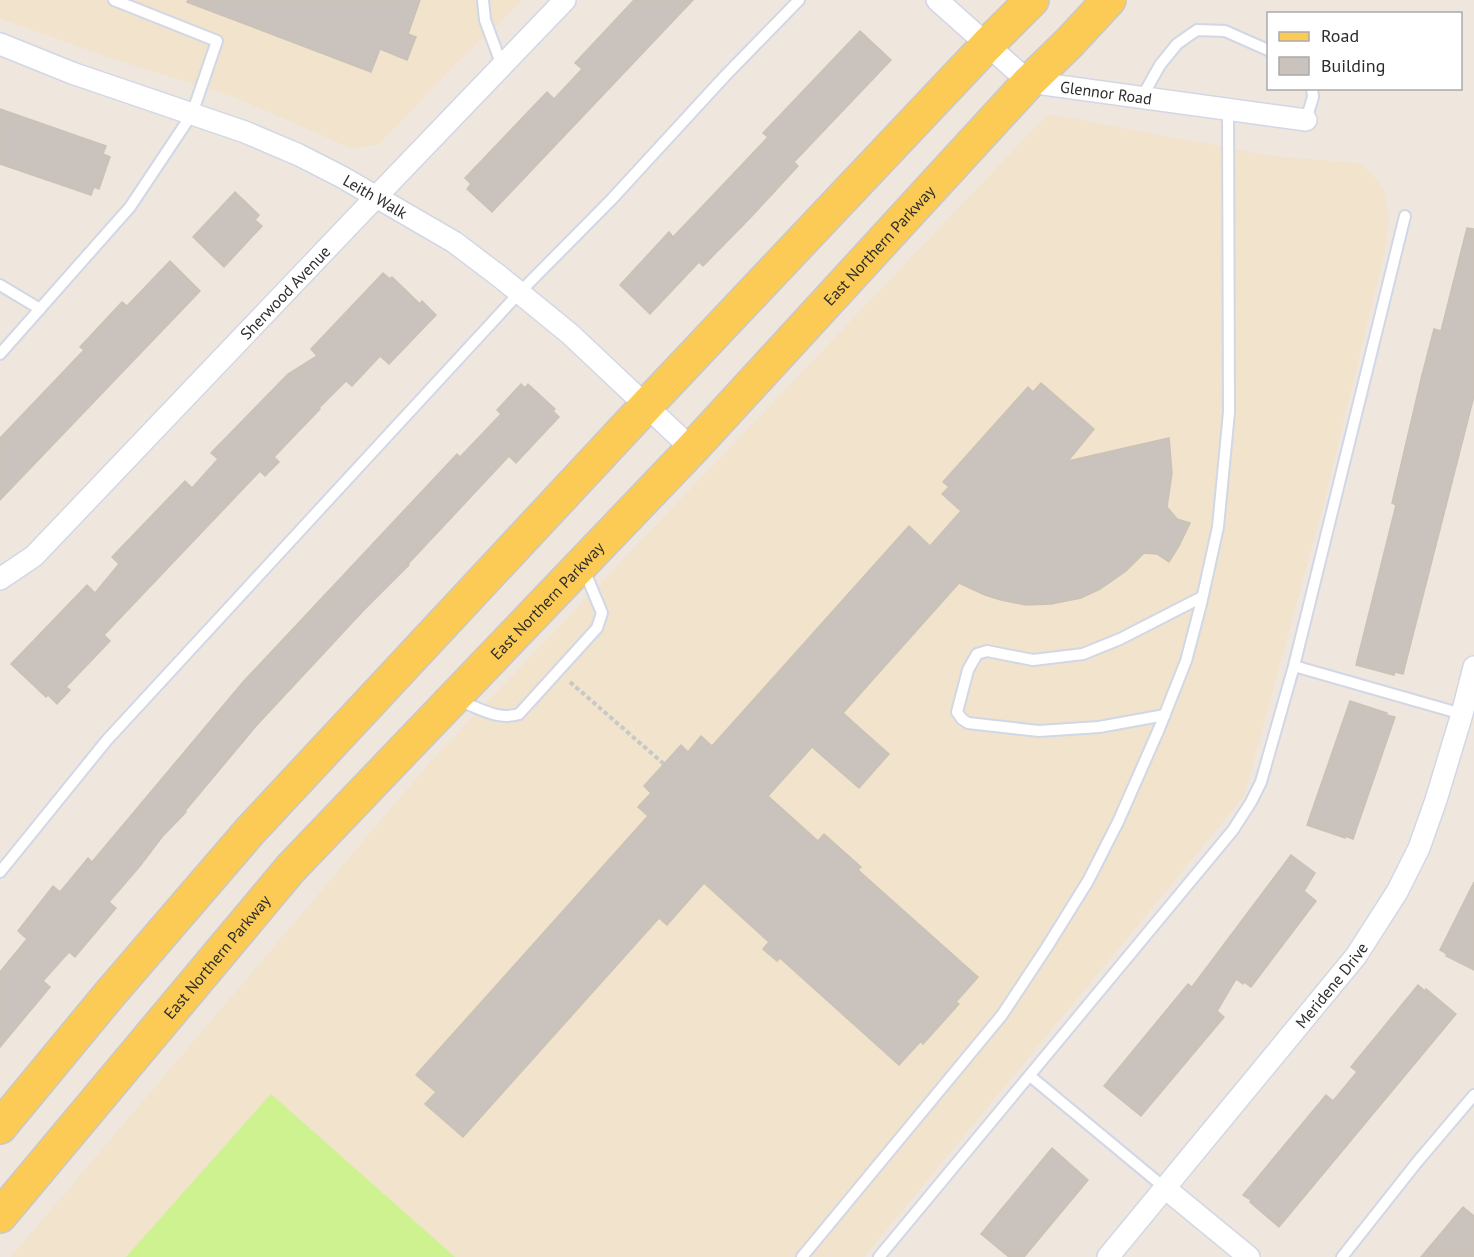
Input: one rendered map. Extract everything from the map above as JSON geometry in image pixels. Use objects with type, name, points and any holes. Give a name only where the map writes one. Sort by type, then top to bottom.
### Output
[{"type":"main road","points":[[0,1127],[109,995],[250,831],[646,406],[1032,0]]},
{"type":"main road","name":"East Northern Parkway","points":[[0,1216],[291,868],[692,449],[1029,82],[1109,0]]},
{"type":"street","name":"Sherwood Avenue","points":[[0,579],[34,556],[565,0]]},
{"type":"street","points":[[937,0],[1029,82]]},
{"type":"street","name":"Leith Walk","points":[[0,44],[72,73],[245,132],[299,155],[342,177],[454,242],[570,334],[692,449]]},
{"type":"street","name":"Glennor Road","points":[[1029,82],[1306,120]]},
{"type":"street","name":"Meridene Drive","points":[[1108,1257],[1356,956],[1391,901],[1419,848],[1436,800],[1473,675]]},
{"type":"street","points":[[1166,1188],[1249,1257]]},
{"type":"lane","points":[[0,354],[130,207],[192,114],[217,41],[114,0]]},
{"type":"lane","points":[[483,0],[484,20],[502,66]]},
{"type":"lane","points":[[0,872],[107,740],[519,293],[611,200],[725,76],[799,0]]},
{"type":"lane","points":[[1142,97],[1160,65],[1177,44],[1197,30],[1225,31],[1267,49]]},
{"type":"lane","points":[[1306,120],[1313,97],[1312,90]]},
{"type":"lane","points":[[802,1257],[1002,1015],[1047,947],[1088,881],[1118,822],[1186,661],[1218,527],[1229,412],[1228,109]]},
{"type":"lane","points":[[879,1257],[1233,830],[1251,802],[1261,782],[1294,666],[1405,216]]},
{"type":"lane","points":[[0,285],[40,309]]},
{"type":"lane","points":[[453,700],[471,704],[493,715],[510,717],[519,714],[597,628],[602,613],[587,577],[588,558]]},
{"type":"lane","points":[[1165,714],[1099,727],[1039,730],[968,723],[957,712],[968,670],[977,654],[987,651],[1033,660],[1083,654],[1120,639],[1202,597]]},
{"type":"lane","points":[[1294,666],[1462,714]]},
{"type":"lane","points":[[1030,1076],[1166,1188]]},
{"type":"lane","points":[[1342,1257],[1474,1095]]},
{"type":"path","points":[[567,680],[664,764]]},
{"type":"shaded area","points":[[0,0],[522,0],[379,144],[353,149],[234,97],[108,57],[4,20],[0,18]]},
{"type":"shaded area","points":[[1048,114],[1272,156],[1359,163],[1372,173],[1384,191],[1389,218],[1385,251],[1323,506],[1244,796],[864,1257],[11,1257],[432,760]]},
{"type":"green space","points":[[271,1094],[455,1257],[126,1257]]},
{"type":"building","points":[[188,0],[420,0],[408,34],[416,37],[407,60],[380,49],[371,72],[187,2]]},
{"type":"building","points":[[634,0],[693,0],[492,212],[467,189],[471,184],[465,178],[547,92],[554,99],[582,69],[575,63]]},
{"type":"building","points":[[860,31],[891,60],[794,162],[798,166],[751,217],[703,266],[699,262],[650,314],[620,285],[669,232],[673,237],[768,137],[763,133]]},
{"type":"building","points":[[0,109],[106,146],[103,154],[110,157],[99,189],[94,187],[91,195],[0,164]]},
{"type":"building","points":[[235,192],[259,215],[255,220],[262,226],[224,267],[193,237]]},
{"type":"building","points":[[1467,228],[1474,229],[1474,396],[1403,674],[1395,672],[1394,675],[1356,665],[1396,505],[1392,503],[1422,375],[1434,329],[1441,331]]},
{"type":"building","points":[[170,261],[200,291],[0,500],[0,438],[84,350],[80,347],[122,302],[127,306]]},
{"type":"building","points":[[383,273],[390,279],[392,277],[420,304],[422,301],[436,315],[389,364],[380,356],[352,386],[346,381],[274,457],[279,462],[265,476],[260,471],[104,635],[110,641],[66,687],[70,690],[57,704],[48,695],[46,697],[11,664],[87,585],[95,593],[119,564],[112,557],[185,481],[192,488],[218,459],[211,453],[288,374],[317,356],[311,349]]},
{"type":"building","points":[[1041,383],[1094,429],[1068,461],[1169,438],[1172,473],[1167,507],[1177,519],[1190,523],[1169,562],[1157,554],[1144,553],[1126,571],[1100,589],[1081,598],[1051,604],[1026,605],[1001,600],[959,583],[843,713],[889,754],[859,788],[812,747],[768,796],[818,841],[824,834],[861,867],[858,870],[978,977],[956,1002],[959,1004],[923,1044],[921,1041],[899,1065],[780,958],[777,961],[763,949],[769,942],[704,883],[667,925],[659,918],[463,1137],[425,1104],[436,1092],[416,1075],[648,816],[638,807],[651,793],[644,786],[681,745],[688,752],[701,736],[712,746],[909,526],[930,546],[961,511],[942,494],[949,487],[943,482],[1028,387],[1033,392]]},
{"type":"building","points":[[521,384],[525,388],[528,384],[555,409],[553,411],[559,417],[516,463],[509,456],[256,726],[109,902],[116,908],[75,957],[69,952],[43,981],[50,987],[0,1047],[0,972],[27,939],[18,931],[53,886],[60,892],[88,858],[92,862],[243,682],[457,454],[460,457],[501,414],[497,410]]},
{"type":"building","points":[[1350,701],[1395,717],[1353,839],[1307,825]]},
{"type":"building","points":[[1291,855],[1315,873],[1304,891],[1316,901],[1251,987],[1236,979],[1217,1011],[1224,1017],[1141,1116],[1104,1086],[1188,984],[1192,987]]},
{"type":"building","points":[[1474,882],[1474,970],[1446,956],[1447,954],[1440,950]]},
{"type":"building","points":[[1418,985],[1456,1014],[1279,1227],[1243,1195],[1326,1095],[1333,1101],[1357,1072],[1351,1067]]},
{"type":"building","points":[[1052,1148],[1088,1180],[1024,1257],[1009,1257],[981,1234]]},
{"type":"building","points":[[1463,1207],[1474,1216],[1474,1257],[1421,1257]]}]
